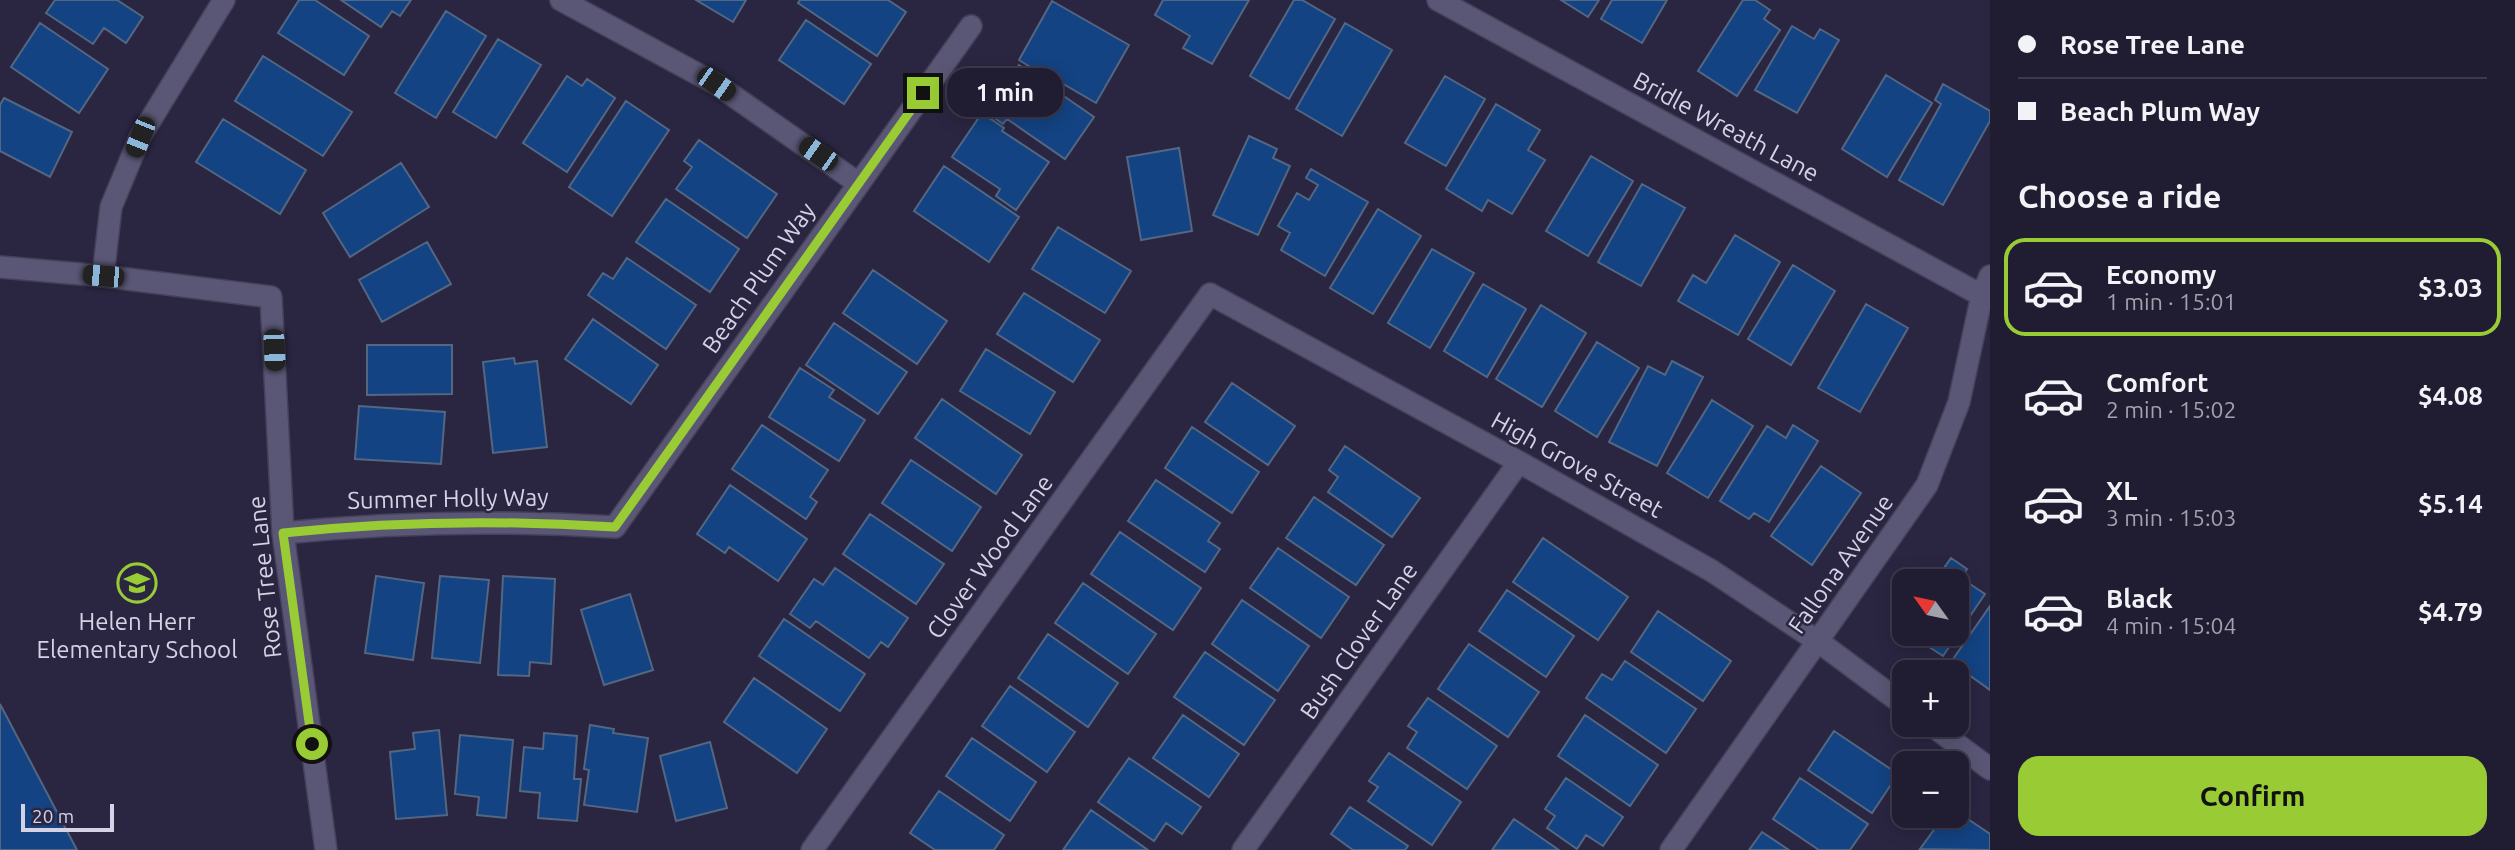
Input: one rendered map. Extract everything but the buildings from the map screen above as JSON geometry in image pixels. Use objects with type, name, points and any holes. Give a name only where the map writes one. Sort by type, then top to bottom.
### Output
[{"type":"street","points":[[0,267],[103,276],[111,207],[140,137],[224,0]]},
{"type":"street","points":[[561,0],[716,84],[858,183]]},
{"type":"street","name":"Bridle Wreath Lane","points":[[1438,0],[1987,290]]},
{"type":"street","name":"Beach Plum Way","points":[[615,527],[971,26]]},
{"type":"street","name":"Rose Tree Lane","points":[[103,276],[271,297],[283,533],[326,850]]},
{"type":"street","name":"Fallona Avenue","points":[[1671,850],[1927,485],[1959,402],[1987,290]]},
{"type":"street","name":"High Grove Street","points":[[1210,294],[1519,462],[1712,571],[1819,642],[1892,696]]},
{"type":"street","name":"Clover Wood Lane","points":[[812,850],[1210,294]]},
{"type":"street","name":"Bush Clover Lane","points":[[1243,850],[1519,462]]},
{"type":"street","name":"Summer Holly Way","points":[[283,533],[380,524],[532,522],[615,527]]},
{"type":"street","points":[[1947,737],[1990,769]]},
{"type":"place","name":"Helen Herr Elementary School","points":[[137,583]]},
{"type":"route","points":[[312,744],[283,533],[366,525],[532,522],[615,527],[923,93]]}]
